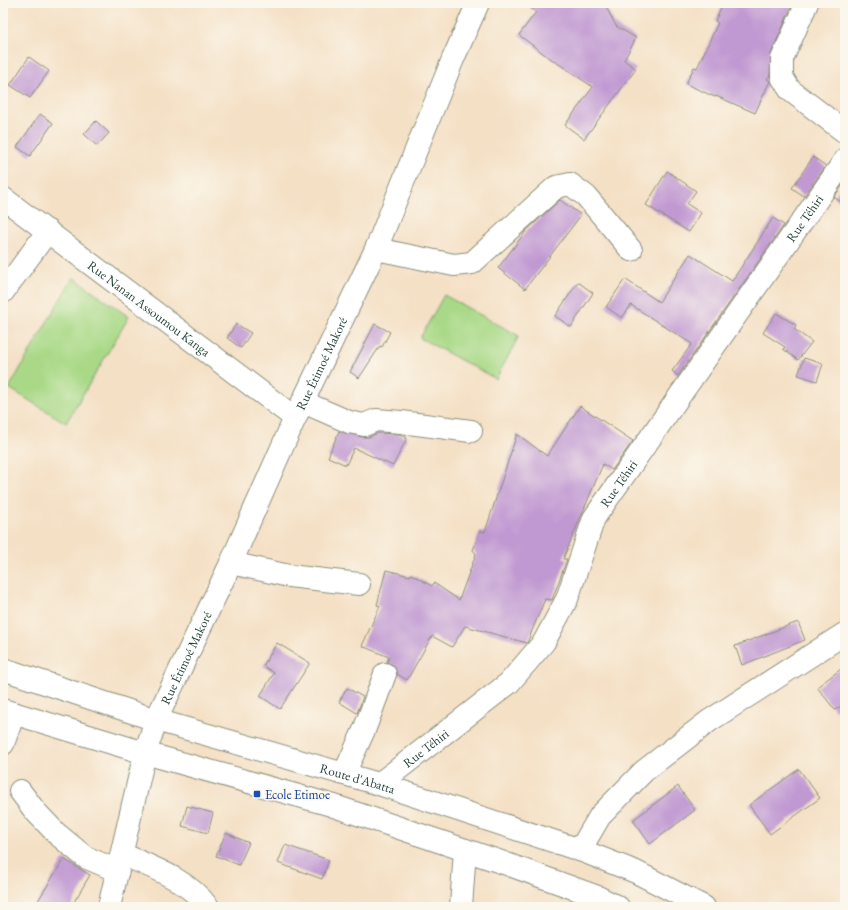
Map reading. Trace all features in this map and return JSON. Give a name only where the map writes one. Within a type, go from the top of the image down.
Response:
[{"type":"street","name":"Rue Étimoé Makoré","points":[[109,907],[145,753],[156,720],[231,563],[299,410],[376,249],[453,59],[478,3]]},
{"type":"street","points":[[807,3],[782,59],[782,76],[790,90],[845,132]]},
{"type":"street","name":"Rue Téhiri","points":[[379,784],[510,683],[544,642],[567,599],[594,518],[845,160]]},
{"type":"street","points":[[376,249],[454,265],[472,263],[556,187],[570,184],[586,196],[631,250]]},
{"type":"street","name":"Rue Nanan Assoumou Kanga","points":[[3,198],[299,410],[364,425],[376,420],[395,421],[471,431]]},
{"type":"street","points":[[3,292],[48,231]]},
{"type":"street","points":[[231,563],[289,576],[359,584]]},
{"type":"street","points":[[580,850],[600,816],[644,771],[709,721],[844,634]]},
{"type":"street","name":"Route d'Abatta","points":[[3,669],[156,720],[379,784],[580,850],[636,872],[704,907]]},
{"type":"street","points":[[344,774],[365,728],[386,674]]},
{"type":"street","points":[[3,744],[9,712],[145,753],[331,806],[465,850],[598,897],[618,907]]},
{"type":"street","points":[[20,791],[35,811],[85,857],[120,863],[171,876],[201,897],[208,907]]},
{"type":"street","points":[[461,907],[465,850]]},
{"type":"green space","points":[[73,277],[129,317],[66,423],[9,388]]},
{"type":"green space","points":[[444,295],[519,336],[496,379],[420,338]]},
{"type":"building","points":[[524,3],[604,3],[616,26],[636,38],[624,60],[636,69],[584,139],[565,125],[593,87],[519,35],[536,12]]},
{"type":"building","points":[[723,3],[793,3],[771,54],[770,75],[767,79],[770,81],[755,113],[686,84],[694,67],[697,68],[718,23],[715,21]]},
{"type":"building","points":[[29,57],[49,71],[30,98],[10,85]]},
{"type":"building","points":[[40,114],[53,123],[30,156],[17,147]]},
{"type":"building","points":[[96,121],[109,133],[97,146],[84,134]]},
{"type":"building","points":[[813,157],[826,166],[804,196],[792,188]]},
{"type":"building","points":[[667,171],[696,191],[687,204],[701,213],[689,232],[646,205]]},
{"type":"building","points":[[845,182],[845,205],[834,197]]},
{"type":"building","points":[[560,200],[581,215],[525,289],[498,268],[526,231]]},
{"type":"building","points":[[773,218],[784,225],[678,376],[672,371],[692,344],[631,305],[622,318],[606,307],[625,279],[659,302],[690,254],[732,281]]},
{"type":"building","points":[[578,282],[593,293],[571,327],[555,316]]},
{"type":"building","points":[[776,313],[796,325],[794,329],[812,342],[798,360],[783,349],[785,347],[763,333]]},
{"type":"building","points":[[236,324],[251,333],[241,348],[227,338]]},
{"type":"building","points":[[375,324],[390,332],[382,347],[380,346],[359,378],[350,372]]},
{"type":"building","points":[[804,358],[823,364],[817,381],[798,375]]},
{"type":"building","points":[[580,406],[633,441],[612,470],[603,464],[563,559],[567,559],[552,600],[545,599],[527,643],[465,626],[452,647],[432,636],[407,680],[397,674],[394,666],[387,662],[389,657],[362,646],[380,606],[377,605],[386,570],[410,576],[411,574],[432,586],[434,583],[459,600],[476,554],[473,550],[480,531],[485,532],[517,434],[547,456]]},
{"type":"building","points":[[339,431],[362,437],[369,437],[378,433],[399,434],[407,438],[393,466],[354,448],[346,465],[328,457]]},
{"type":"building","points":[[798,622],[805,640],[742,665],[735,646]]},
{"type":"building","points":[[277,643],[310,663],[280,709],[260,696],[274,673],[263,666]]},
{"type":"building","points":[[845,666],[845,703],[835,710],[817,687]]},
{"type":"building","points":[[347,688],[363,697],[357,713],[339,702]]},
{"type":"building","points":[[799,769],[820,798],[770,834],[749,805]]},
{"type":"building","points":[[678,786],[695,810],[650,844],[633,820]]},
{"type":"building","points":[[187,806],[213,813],[208,833],[182,826]]},
{"type":"building","points":[[226,833],[249,843],[239,865],[216,856]]},
{"type":"building","points":[[285,845],[329,860],[322,879],[278,863]]},
{"type":"building","points":[[64,859],[90,875],[71,907],[34,907]]},
{"type":"place","name":"Ecole Etimoe","points":[[257,794]]}]
